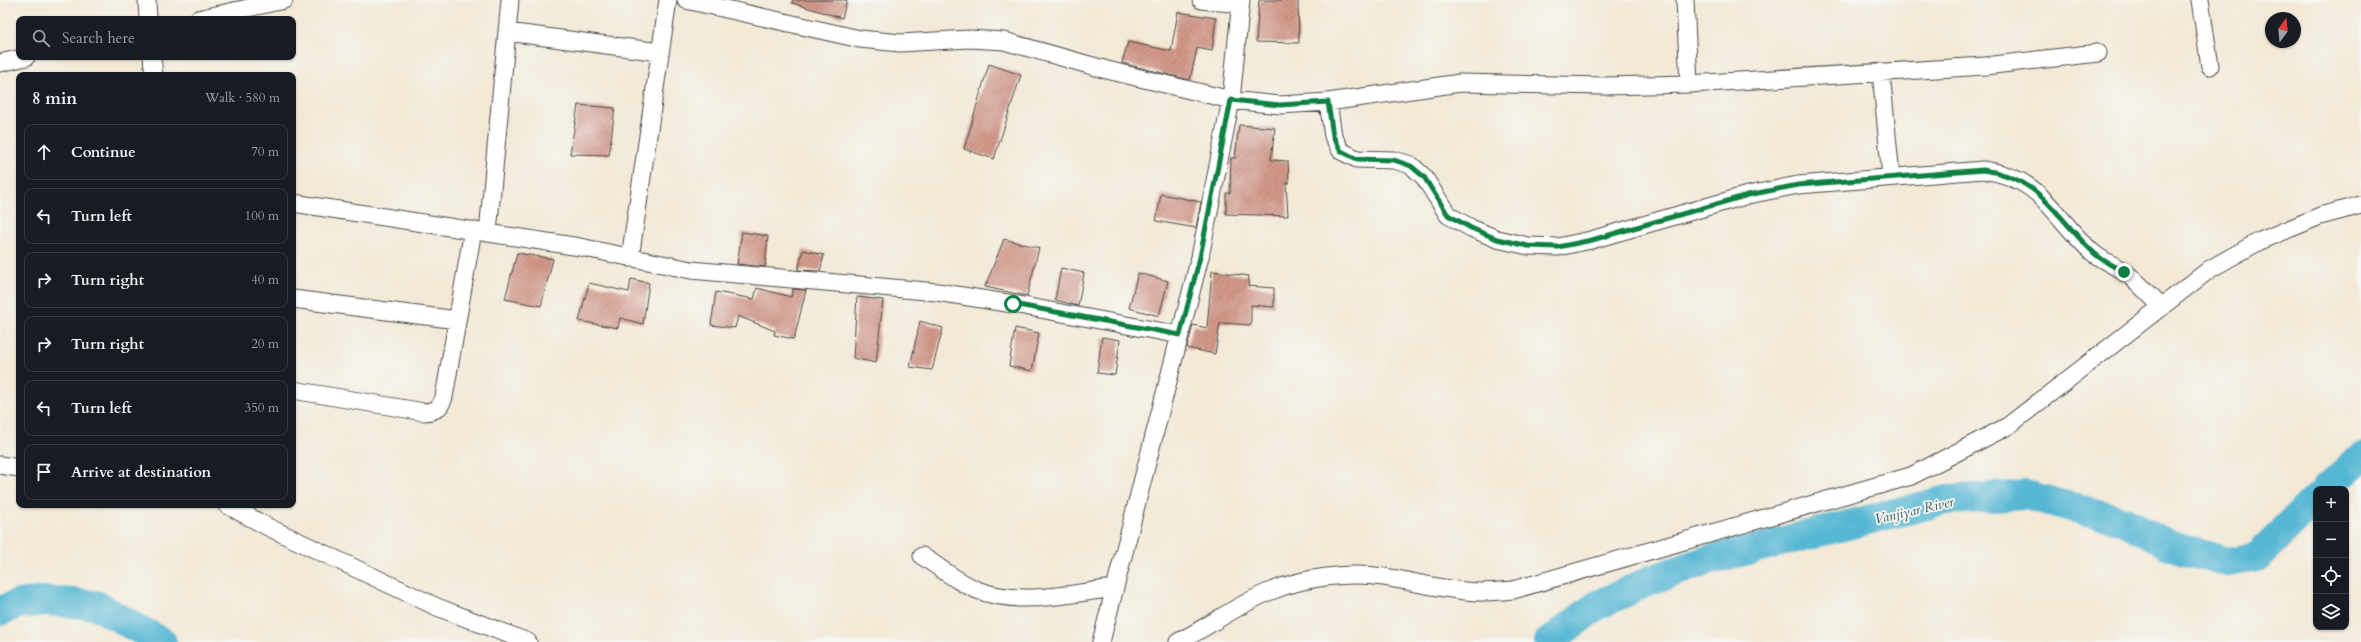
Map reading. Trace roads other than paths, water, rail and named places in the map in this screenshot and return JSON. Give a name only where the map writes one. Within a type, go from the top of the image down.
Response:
[{"type":"street","points":[[147,0],[148,16]]},
{"type":"street","points":[[212,16],[284,0]]},
{"type":"street","points":[[296,391],[424,412],[435,411],[440,407],[444,397],[458,320],[481,231],[510,0]]},
{"type":"street","points":[[630,258],[668,0]]},
{"type":"street","points":[[686,0],[860,39],[900,43],[969,39],[1004,42],[1107,70],[1231,100],[1280,105],[1328,102],[1460,83],[1604,86],[1689,84],[1985,66],[2098,53]]},
{"type":"street","points":[[1102,642],[1114,588],[1200,257],[1231,100],[1240,2],[1201,0]]},
{"type":"street","points":[[1686,0],[1689,84]]},
{"type":"street","points":[[2200,0],[2210,66]]},
{"type":"street","points":[[507,32],[660,52]]},
{"type":"street","points":[[0,63],[16,59]]},
{"type":"street","points":[[152,60],[154,72]]},
{"type":"street","points":[[1881,72],[1891,177]]},
{"type":"street","points":[[1328,102],[1333,136],[1341,151],[1357,159],[1394,160],[1411,166],[1424,177],[1448,215],[1471,228],[1497,239],[1528,246],[1558,247],[1592,240],[1748,195],[1798,185],[1983,170],[2002,173],[2020,180],[2038,193],[2092,252],[2124,272],[2162,307]]},
{"type":"street","points":[[296,204],[481,231],[691,270],[937,292],[1013,304],[1180,335]]},
{"type":"street","points":[[1178,642],[1245,602],[1272,590],[1313,579],[1352,576],[1382,577],[1444,589],[1480,592],[1513,590],[1912,476],[2008,426],[2210,269],[2258,242],[2320,216],[2361,205]]},
{"type":"street","points":[[296,299],[458,320]]},
{"type":"street","points":[[0,465],[16,468]]},
{"type":"street","points":[[233,508],[268,527],[437,607],[528,642]]},
{"type":"street","points":[[922,556],[979,591],[1000,596],[1023,598],[1114,588]]},
{"type":"waterway","name":"Vanjiyar River","points":[[2329,486],[2361,457]]},
{"type":"waterway","name":"Vanjiyar River","points":[[1549,642],[1596,606],[1651,580],[1708,560],[1947,500],[2026,495],[2125,521],[2169,545],[2228,562],[2258,557],[2313,501]]},
{"type":"waterway","name":"Vanjiyar River","points":[[0,611],[18,604],[46,601],[96,605],[162,642]]}]
